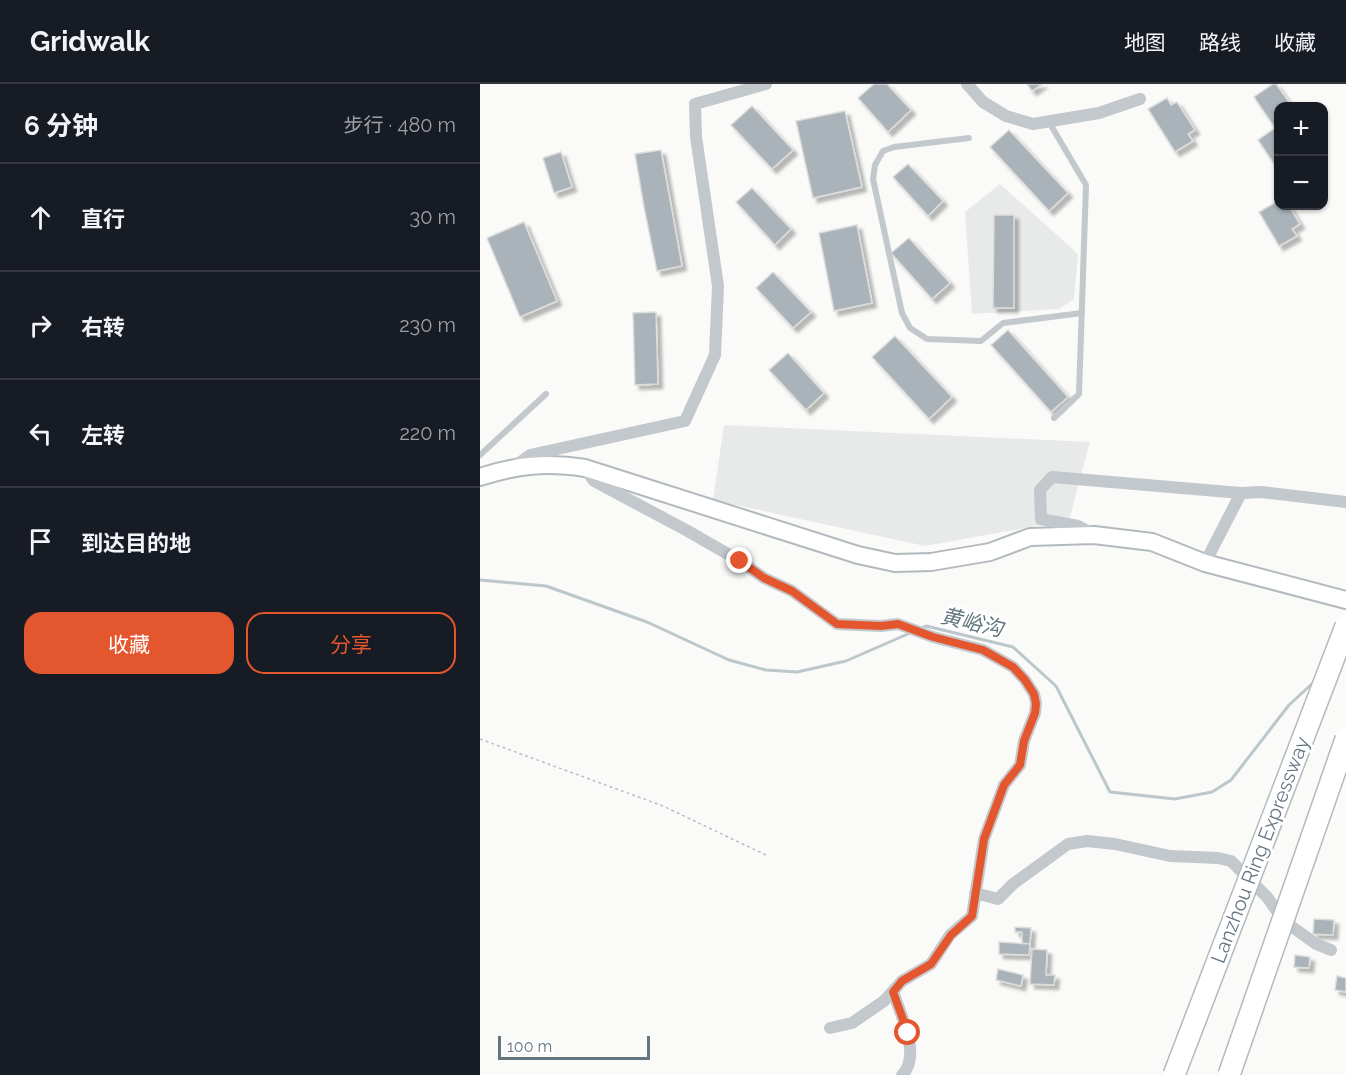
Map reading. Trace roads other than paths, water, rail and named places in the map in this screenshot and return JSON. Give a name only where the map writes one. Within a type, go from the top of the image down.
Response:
[{"type":"highway","name":"Lanzhou Ring Expressway","points":[[1174,1075],[1346,626]]},
{"type":"highway","name":"Lanzhou Ring Expressway","points":[[1229,1075],[1346,739]]},
{"type":"main road","points":[[480,477],[513,468],[548,464],[585,468],[858,555],[895,563],[931,562],[990,552],[1030,537],[1094,535],[1152,542],[1205,563],[1346,600]]},
{"type":"street","points":[[513,468],[530,455],[685,420],[715,355],[718,286],[696,136],[695,104],[766,84]]},
{"type":"street","points":[[967,84],[983,102],[1006,117],[1033,124],[1099,113],[1140,99]]},
{"type":"street","points":[[585,468],[594,481],[686,530],[740,561],[764,578],[792,591],[837,624],[881,626],[898,624],[983,650],[1013,667],[1025,680],[1036,704],[1035,713],[1024,741],[1020,765],[1004,785],[984,839],[972,916],[951,935],[931,964],[902,981],[884,1000],[852,1023],[830,1028]]},
{"type":"street","points":[[1094,535],[1078,526],[1041,519],[1040,490],[1052,477],[1241,493],[1261,492],[1346,502]]},
{"type":"street","points":[[1205,563],[1241,493]]},
{"type":"street","points":[[975,893],[998,899],[1013,884],[1068,844],[1087,841],[1115,844],[1170,856],[1218,858],[1231,861],[1267,897],[1284,921],[1316,944],[1331,950]]},
{"type":"street","points":[[893,992],[908,1033],[910,1056],[906,1071],[902,1075]]},
{"type":"lane","points":[[1048,121],[1086,185],[1079,394],[1054,418]]},
{"type":"lane","points":[[969,138],[894,147],[883,151],[875,165],[873,179],[902,313],[910,328],[927,339],[981,341],[1003,323],[1082,313]]},
{"type":"lane","points":[[480,455],[546,394]]},
{"type":"waterway","name":"黄峪沟","points":[[480,580],[546,586],[647,622],[729,660],[766,670],[797,672],[846,661],[910,633]]},
{"type":"waterway","name":"黄峪沟","points":[[922,628],[926,626],[1013,647],[1056,686],[1110,792],[1175,799],[1212,792],[1231,780],[1289,705],[1315,681]]}]
